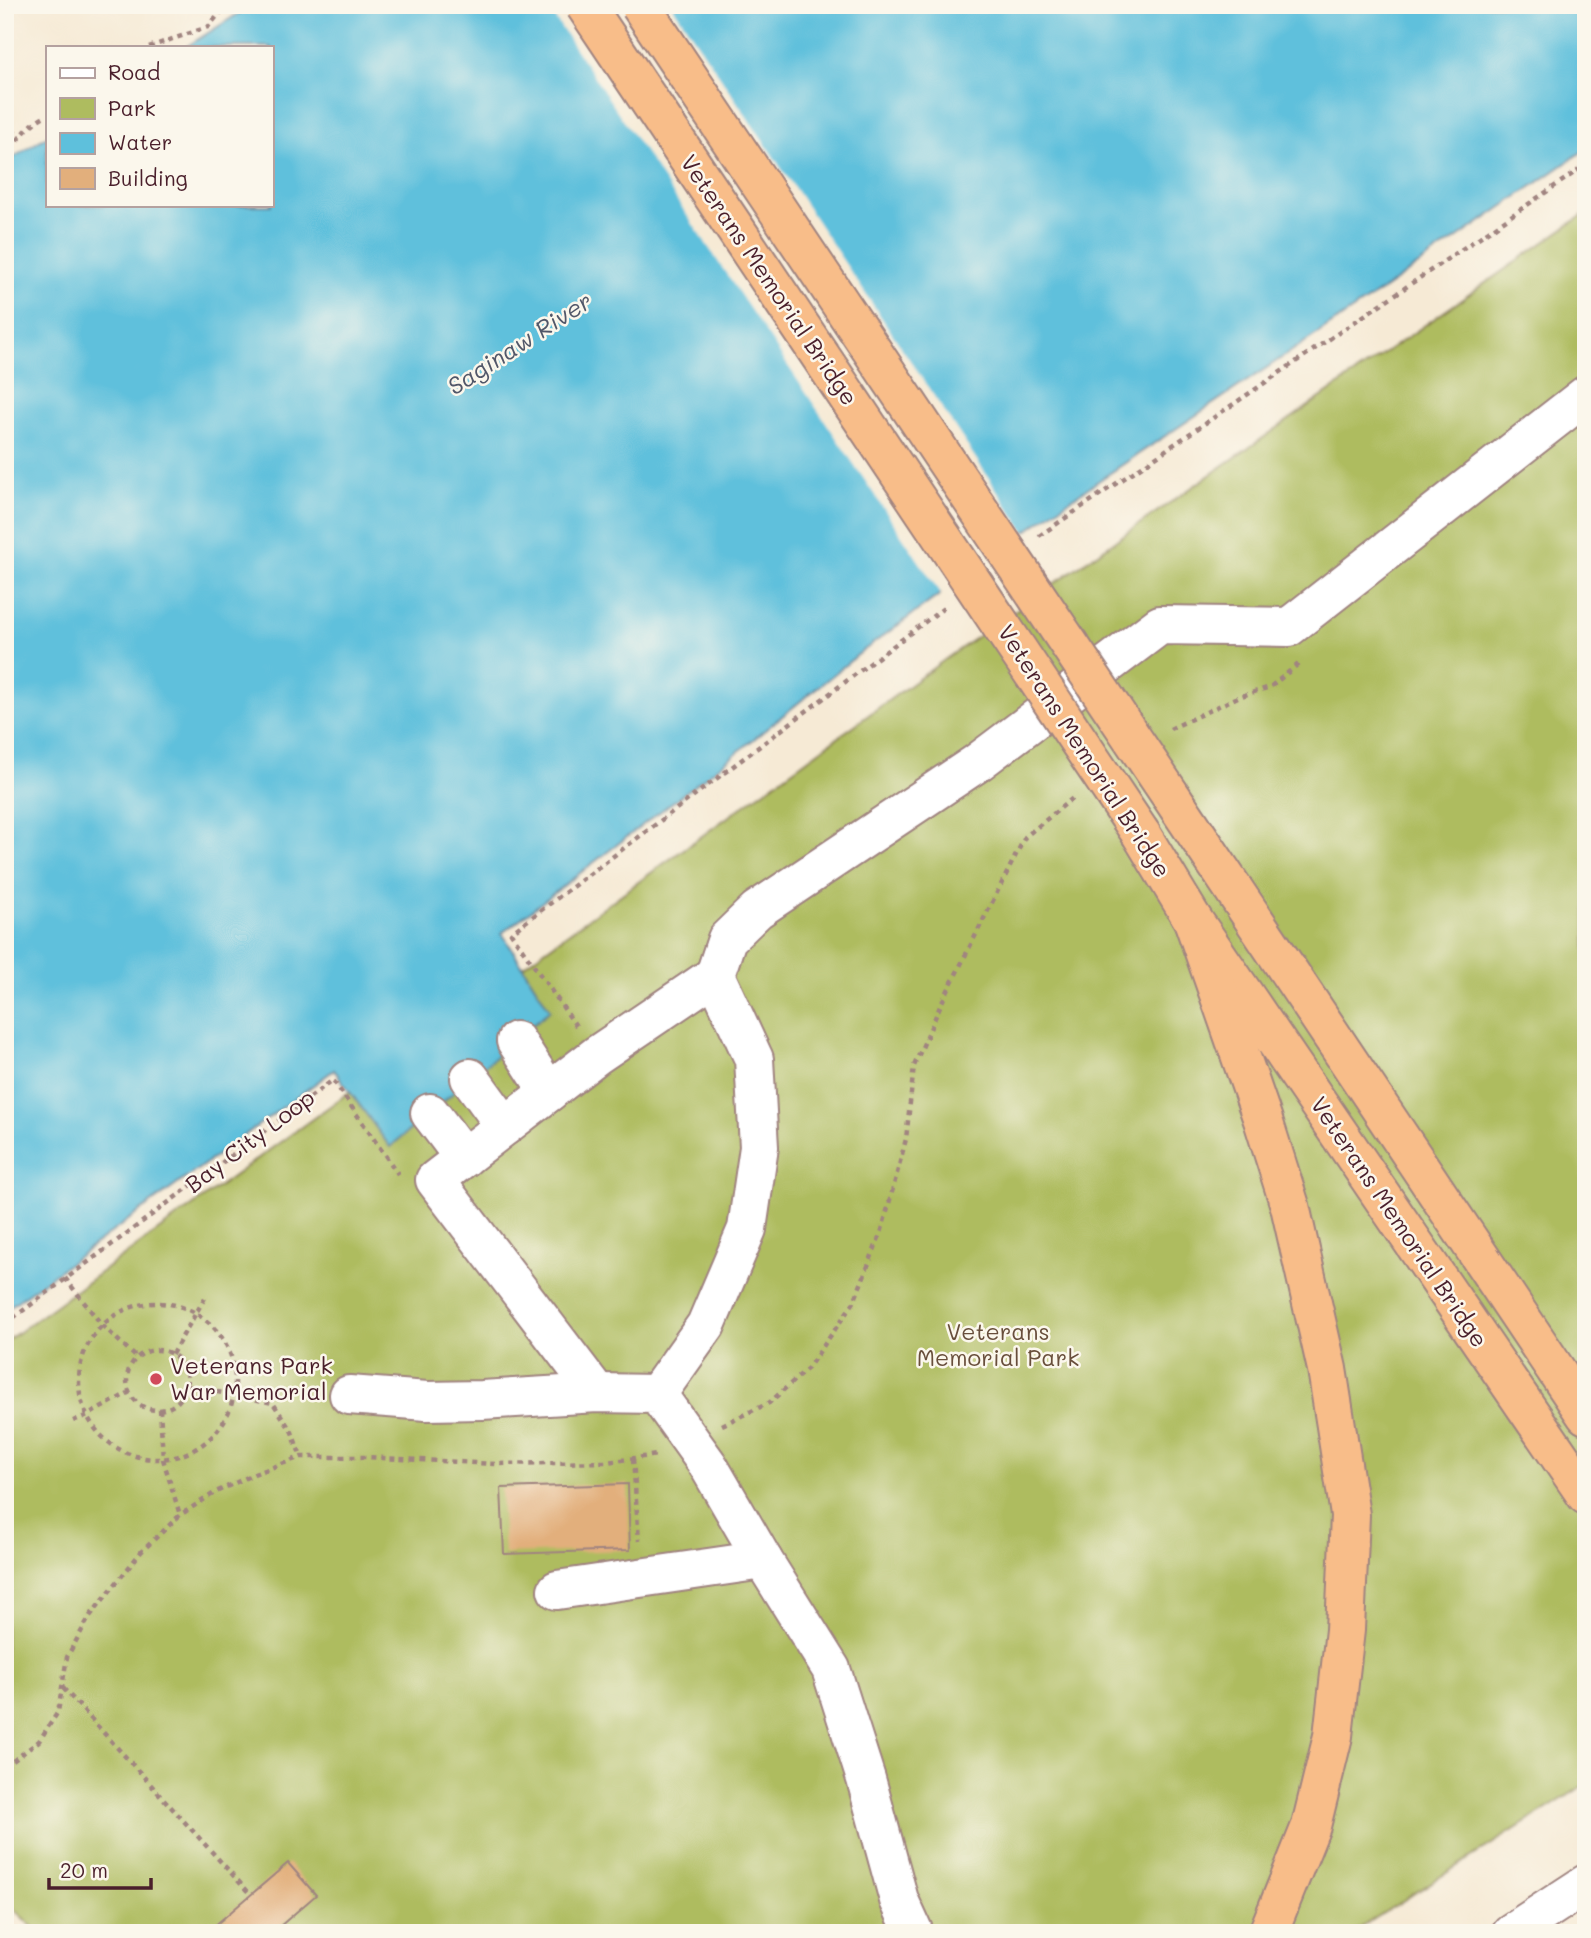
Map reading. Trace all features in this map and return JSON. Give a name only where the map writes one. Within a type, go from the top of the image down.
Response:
[{"type":"highway","name":"Veterans Memorial Bridge","points":[[585,5],[1141,834],[1193,920],[1586,1495]]},
{"type":"highway","name":"Veterans Memorial Bridge","points":[[639,5],[1586,1415]]},
{"type":"highway","points":[[1193,920],[1290,1206],[1327,1369],[1350,1515],[1345,1630],[1333,1736],[1311,1826],[1268,1933]]},
{"type":"street","points":[[450,1168],[597,1055],[715,975],[727,939],[757,909],[977,763],[1160,625],[1289,627],[1586,395]]},
{"type":"street","points":[[657,1394],[706,1325],[747,1229],[759,1147],[754,1059],[715,975]]},
{"type":"street","points":[[516,1041],[550,1092]]},
{"type":"street","points":[[471,1078],[505,1126]]},
{"type":"street","points":[[430,1113],[450,1168],[597,1393]]},
{"type":"street","points":[[349,1395],[427,1401],[597,1393],[657,1394]]},
{"type":"street","points":[[657,1394],[708,1465],[831,1669],[866,1779],[899,1900],[914,1933]]},
{"type":"street","points":[[557,1590],[763,1560]]},
{"type":"street","points":[[1511,1933],[1586,1884]]},
{"type":"path","points":[[152,46],[208,27],[227,5]]},
{"type":"path","points":[[5,156],[19,137],[46,115]]},
{"type":"path","points":[[5,122],[19,137]]},
{"type":"path","name":"Bay City Loop","points":[[5,1324],[334,1080],[412,1194],[450,1168]]},
{"type":"path","points":[[65,1278],[102,1325],[137,1357]]},
{"type":"path","points":[[172,1354],[206,1296]]},
{"type":"path","points":[[146,1303],[170,1303],[196,1312],[214,1326],[228,1346],[235,1369],[235,1394],[227,1419],[210,1439],[188,1453],[163,1460],[136,1457],[111,1445],[92,1425],[81,1400],[79,1373],[86,1347],[102,1325],[122,1311],[146,1303]]},
{"type":"path","points":[[156,1350],[172,1354],[182,1363],[187,1386],[178,1401],[170,1407],[160,1409],[142,1406],[135,1400],[130,1392],[128,1374],[137,1357],[156,1350]]},
{"type":"path","points":[[187,1386],[273,1403],[292,1432],[301,1457]]},
{"type":"path","points":[[73,1420],[88,1415],[130,1392]]},
{"type":"path","points":[[160,1409],[163,1460],[180,1515]]},
{"type":"path","points":[[633,1459],[641,1578]]},
{"type":"path","points":[[62,1688],[251,1895]]},
{"type":"green space","name":"Veterans Memorial Park","points":[[1586,213],[1586,1784],[1352,1933],[39,1933],[5,1901],[5,1342],[947,658]]},
{"type":"water","name":"Saginaw River","points":[[252,5],[1586,5],[1586,149],[1378,293],[1061,506],[860,653],[739,751],[502,933],[550,1010],[390,1147],[334,1070],[5,1310],[5,163],[46,137],[46,206],[273,206],[273,46],[188,46]]},
{"type":"pier","points":[[546,5],[672,5],[1027,535],[943,597]]},
{"type":"building","points":[[628,1484],[630,1550],[504,1554],[501,1488]]},
{"type":"building","points":[[288,1863],[316,1895],[272,1933],[216,1933],[212,1928]]},
{"type":"place","name":"Veterans Park War Memorial","points":[[156,1379]]}]
